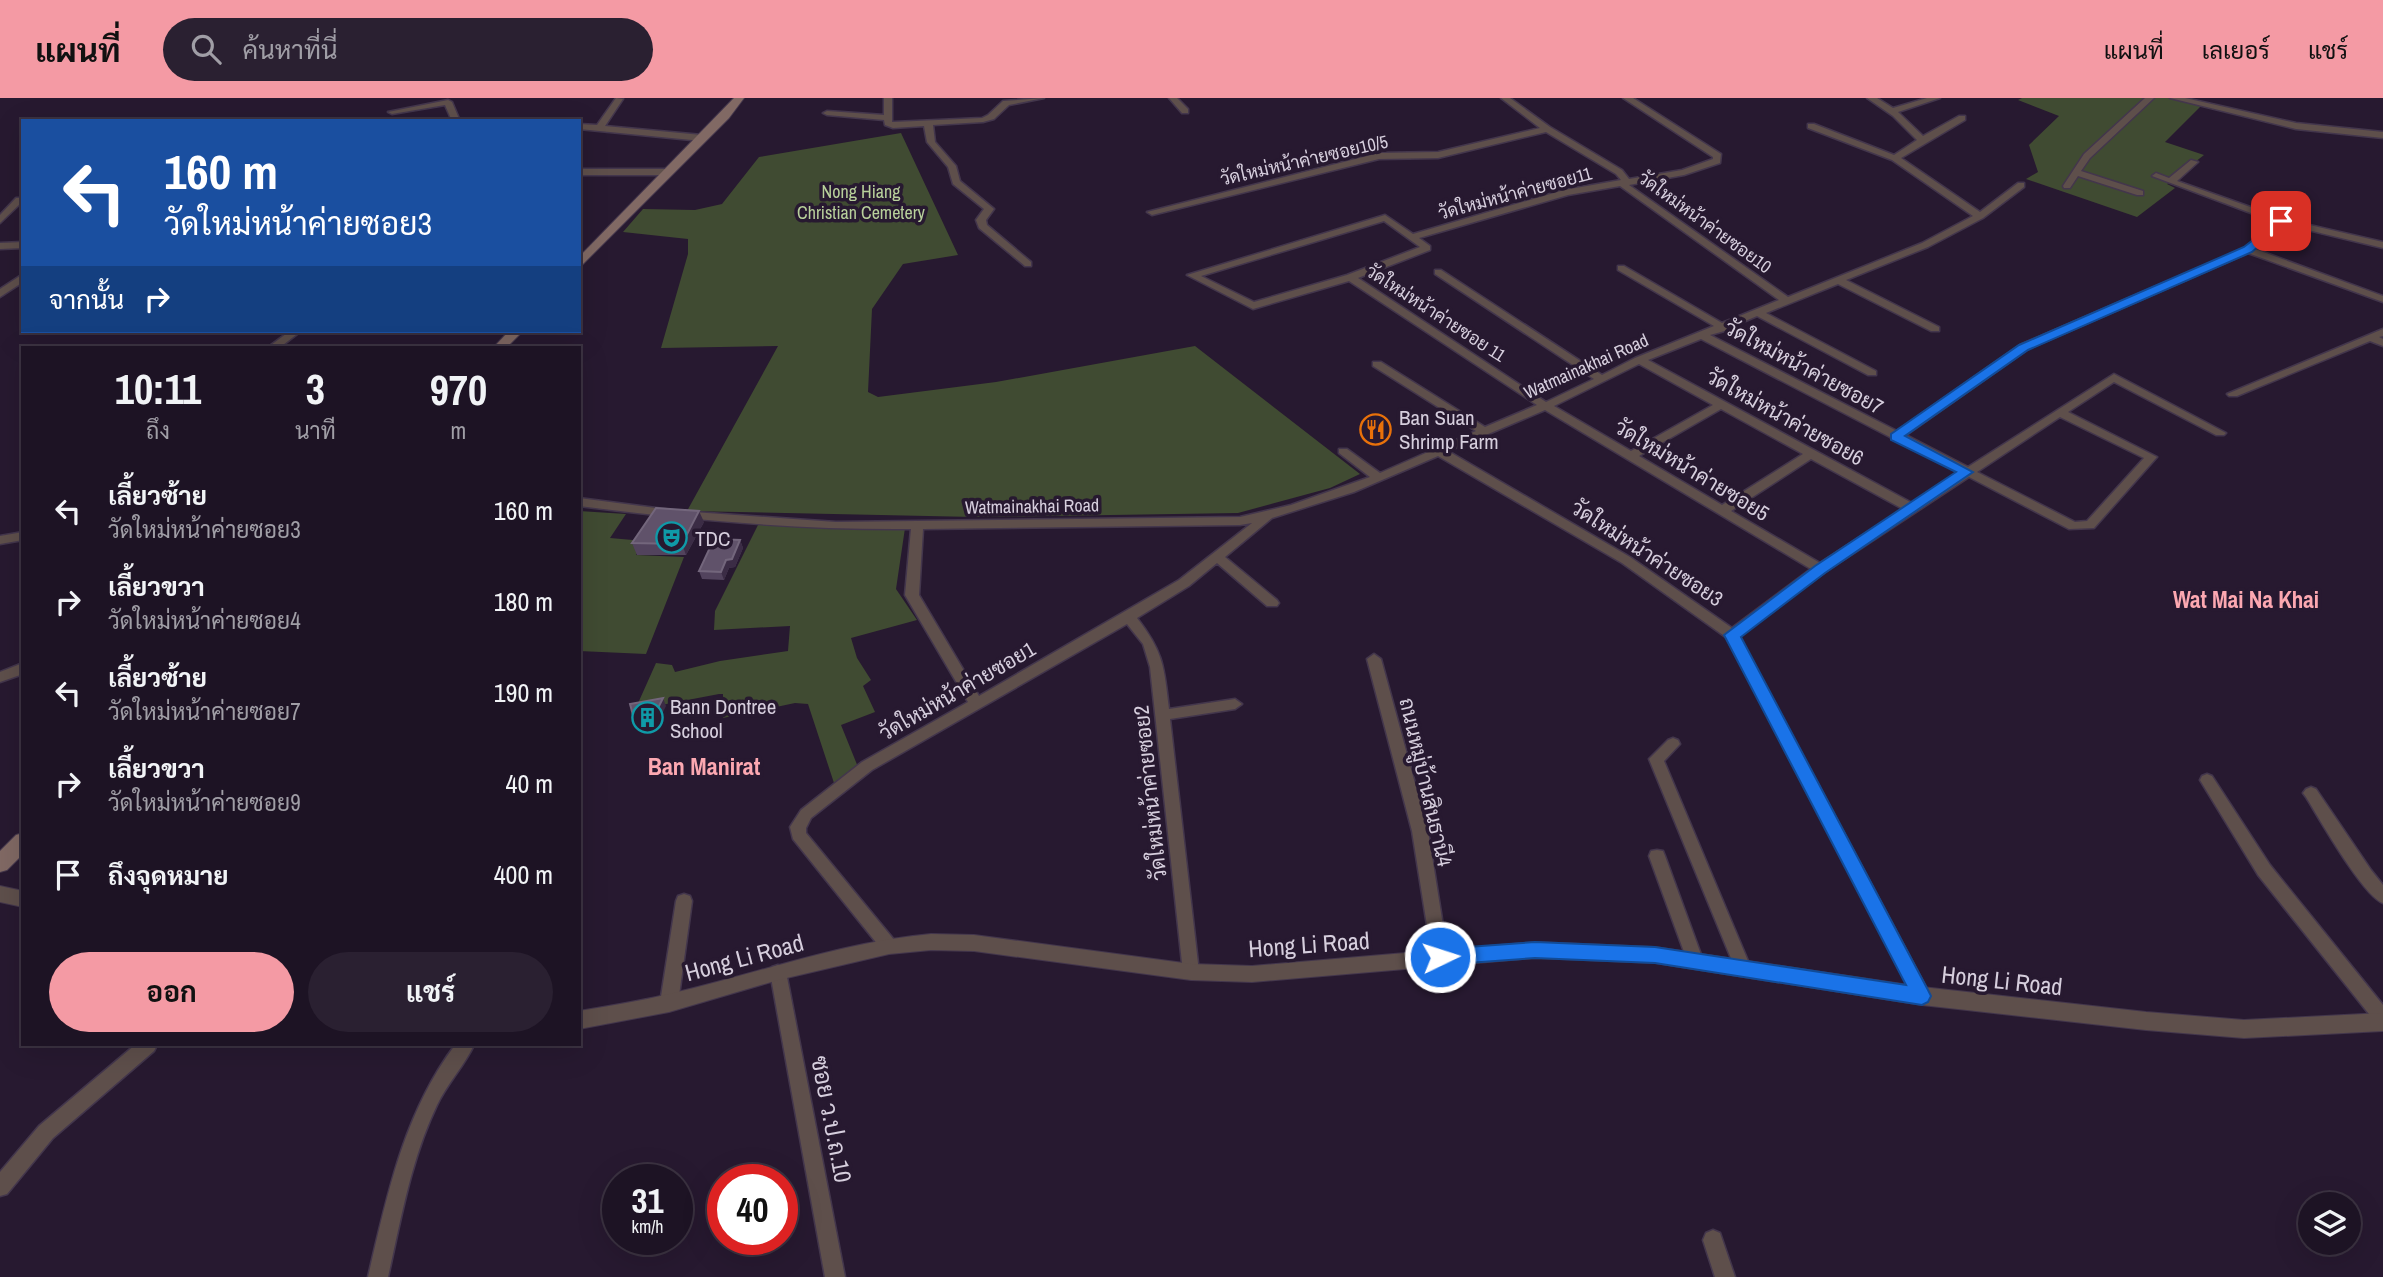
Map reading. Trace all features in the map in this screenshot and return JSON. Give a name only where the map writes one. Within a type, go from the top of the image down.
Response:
[{"type":"main road","points":[[581,262],[738,98]]},
{"type":"main road","points":[[501,346],[514,333]]},
{"type":"main road","points":[[0,864],[21,843]]},
{"type":"street","points":[[888,98],[888,123],[893,125],[983,120],[991,117],[1006,103],[1040,98]]},
{"type":"street","points":[[1173,98],[1185,111]]},
{"type":"street","name":"วัดใหม่หน้าค่ายซอย10","points":[[1504,98],[1547,130],[1619,172],[1625,180],[1624,186],[1786,300]]},
{"type":"street","name":"วัดใหม่หน้าค่ายซอย11","points":[[1413,237],[1567,192],[1684,172],[1717,161],[1718,156],[1628,98]]},
{"type":"street","points":[[1871,98],[1892,111],[1922,140]]},
{"type":"street","points":[[1892,111],[1933,98]]},
{"type":"street","points":[[2067,186],[2087,156],[2150,98]]},
{"type":"street","points":[[2174,98],[2296,125],[2383,135]]},
{"type":"street","points":[[600,127],[619,99]]},
{"type":"street","points":[[392,111],[449,102],[455,119]]},
{"type":"street","points":[[827,113],[889,118]]},
{"type":"street","points":[[1895,158],[1962,118]]},
{"type":"street","points":[[928,123],[931,142],[936,151],[952,166],[956,182],[989,209],[981,220],[982,226],[1028,264]]},
{"type":"street","points":[[581,126],[702,138]]},
{"type":"street","points":[[1811,126],[1895,158],[1980,216]]},
{"type":"street","points":[[2372,134],[2383,126]]},
{"type":"street","name":"วัดใหม่หน้าค่ายซอย10/5","points":[[1152,212],[1379,156],[1438,155],[1547,130]]},
{"type":"street","points":[[2171,181],[2194,162]]},
{"type":"street","points":[[581,172],[668,172]]},
{"type":"street","points":[[2076,172],[2140,193]]},
{"type":"street","points":[[2156,176],[2281,221],[2383,245]]},
{"type":"street","name":"Watmainakhai Road","points":[[581,502],[678,515],[836,526],[1240,521],[1269,516],[1378,477],[1602,380],[1639,360],[1925,245],[1980,216],[2021,185]]},
{"type":"street","points":[[0,220],[19,200]]},
{"type":"street","points":[[1350,277],[1253,306],[1192,275],[1385,218],[1413,237]]},
{"type":"street","points":[[1896,437],[2024,347],[2248,250],[2281,221]]},
{"type":"street","name":"วัดใหม่หน้าค่ายซอย 11","points":[[1350,277],[1427,248],[1413,237]]},
{"type":"street","points":[[0,246],[21,245]]},
{"type":"street","points":[[2248,250],[2383,299]]},
{"type":"street","points":[[1621,268],[1724,328]]},
{"type":"street","points":[[1438,272],[1602,380]]},
{"type":"street","name":"วัดใหม่หน้าค่ายซอย 11","points":[[1350,277],[1544,405]]},
{"type":"street","points":[[0,294],[21,278]]},
{"type":"street","points":[[1838,280],[1935,329]]},
{"type":"street","points":[[1759,313],[1872,373]]},
{"type":"street","points":[[2233,394],[2383,332]]},
{"type":"street","points":[[275,346],[293,333]]},
{"type":"street","name":"วัดใหม่หน้าค่ายซอย7","points":[[1704,336],[2073,526],[2090,525],[2151,457],[2059,412]]},
{"type":"street","points":[[2370,337],[2383,343]]},
{"type":"street","name":"วัดใหม่หน้าค่ายซอย6","points":[[1639,360],[1911,508]]},
{"type":"street","points":[[1377,365],[1485,432]]},
{"type":"street","points":[[1732,635],[1820,569],[2115,377],[2220,433]]},
{"type":"street","points":[[1631,456],[1723,404]]},
{"type":"street","name":"วัดใหม่หน้าค่ายซอย5","points":[[1544,405],[1820,569]]},
{"type":"street","points":[[1343,451],[1378,477]]},
{"type":"street","name":"วัดใหม่หน้าค่ายซอย3","points":[[1439,451],[1626,560],[1732,635],[1922,996]]},
{"type":"street","points":[[1722,511],[1812,453]]},
{"type":"street","name":"วัดใหม่หน้าค่ายซอย1","points":[[889,946],[798,835],[798,827],[806,814],[867,766],[1129,617],[1218,558],[1269,516]]},
{"type":"street","points":[[917,525],[912,595],[977,705]]},
{"type":"street","points":[[0,540],[21,536]]},
{"type":"street","points":[[1218,558],[1272,603]]},
{"type":"street","name":"วัดใหม่หน้าค่ายซอย2","points":[[1129,617],[1149,643],[1157,667],[1191,972]]},
{"type":"street","name":"ถนนหมู่บ้านสินธานี4","points":[[1374,659],[1420,831],[1440,957]]},
{"type":"street","points":[[0,677],[21,669]]},
{"type":"street","points":[[1163,715],[1235,704]]},
{"type":"street","points":[[1673,744],[1656,759],[1743,968]]},
{"type":"street","points":[[2207,780],[2264,870],[2383,1020]]},
{"type":"street","points":[[2311,793],[2365,875],[2383,896]]},
{"type":"street","points":[[1657,856],[1695,960]]},
{"type":"street","points":[[0,894],[21,899]]},
{"type":"street","points":[[669,1003],[684,901]]},
{"type":"street","name":"Hong Li Road","points":[[581,1020],[669,1003],[778,972],[889,946],[974,943],[1191,972],[1287,973],[1535,950],[1655,955],[1922,996],[2244,1029],[2383,1020]]},
{"type":"street","name":"ซอย ว.ป.ถ.10","points":[[778,972],[835,1277]]},
{"type":"street","points":[[0,1187],[46,1132],[147,1046]]},
{"type":"street","points":[[378,1277],[407,1150],[449,1064],[464,1046]]},
{"type":"street","points":[[1713,1240],[1725,1277]]},
{"type":"green space","points":[[2174,98],[2202,105],[2165,142],[2204,155],[2167,184],[2175,188],[2137,217],[2026,179],[2038,172],[2029,145],[2059,116],[2018,100]]},
{"type":"green space","name":"Nong Hiang Christian Cemetery","points":[[901,133],[958,255],[903,264],[872,309],[868,392],[878,397],[996,382],[1195,346],[1360,474],[1330,488],[1238,513],[975,517],[687,511],[778,346],[661,348],[688,254],[688,239],[623,232],[643,209],[695,210],[722,204],[759,157]]},
{"type":"green space","points":[[581,511],[626,514],[610,538],[644,541],[636,555],[684,557],[646,654],[581,651]]},
{"type":"green space","points":[[759,523],[905,528],[896,589],[917,620],[851,638],[857,658],[871,680],[863,686],[875,712],[841,725],[858,767],[834,783],[808,704],[795,703],[723,718],[723,694],[719,694],[635,710],[656,663],[672,665],[675,672],[720,661],[788,651],[790,626],[714,630],[715,611]]},
{"type":"building","points":[[656,508],[699,511],[682,544],[632,543]]},
{"type":"building","points":[[714,539],[740,540],[732,559],[726,560],[721,572],[699,571]]},
{"type":"building","points":[[663,698],[654,716],[634,719],[630,704]]},
{"type":"place","name":"Ban Suan Shrimp Farm","points":[[1376,429]]},
{"type":"place","name":"TDC","points":[[672,538]]},
{"type":"place","name":"Bann Dontree School","points":[[647,718]]},
{"type":"district","name":"Wat Mai Na Khai","points":[[2246,599]]},
{"type":"district","name":"Ban Manirat","points":[[704,766]]},
{"type":"route","points":[[1440,957],[1535,950],[1655,955],[1922,996],[1732,635],[1820,569],[1966,472],[1896,437],[2024,347],[2248,250],[2281,221]]}]
